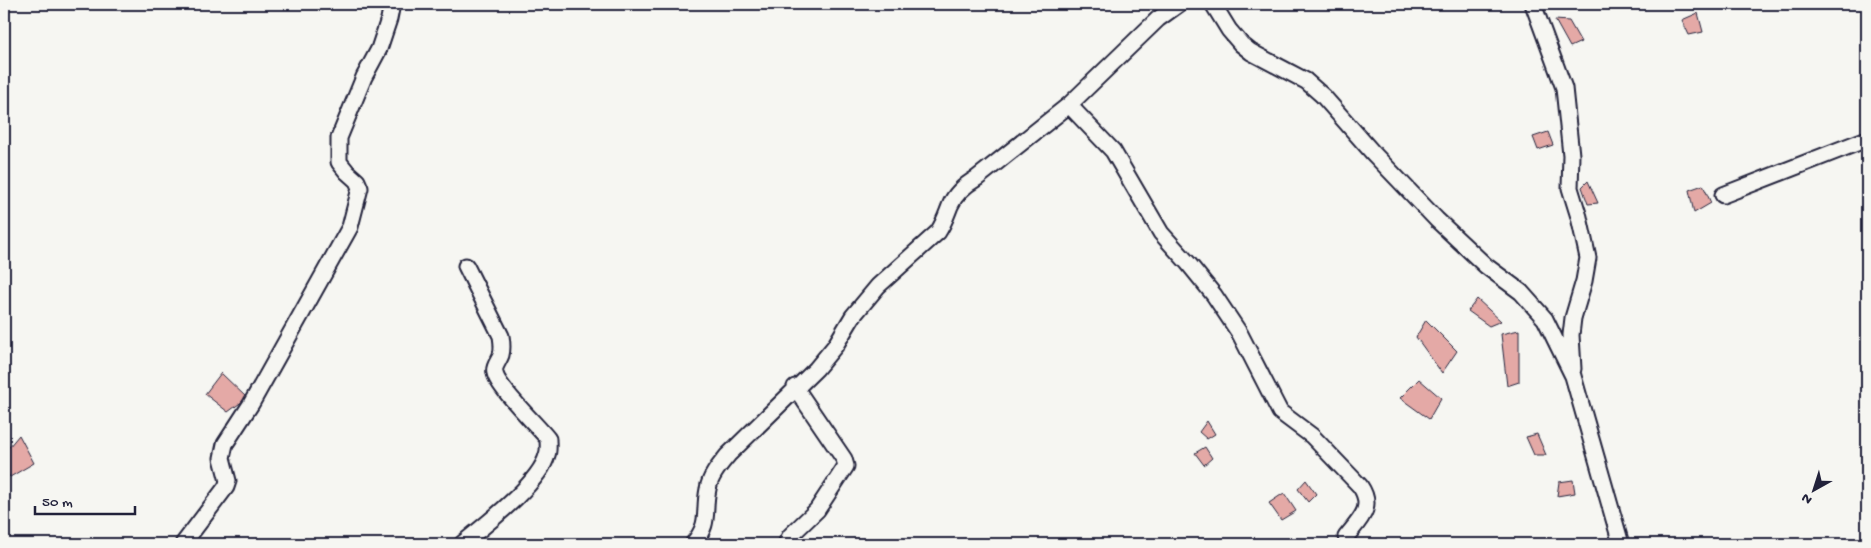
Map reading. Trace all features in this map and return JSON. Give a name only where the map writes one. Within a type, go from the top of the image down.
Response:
[{"type":"street","points":[[183,544],[226,487],[228,481],[222,458],[225,444],[251,404],[350,226],[360,188],[357,181],[339,162],[339,138],[364,77],[379,49],[392,4]]},
{"type":"street","points":[[693,544],[702,533],[707,516],[708,488],[715,471],[728,455],[816,369],[853,316],[878,286],[938,232],[944,224],[950,205],[961,189],[1069,105],[1158,19],[1179,4]]},
{"type":"street","points":[[1213,4],[1240,44],[1266,61],[1300,77],[1317,91],[1379,160],[1437,220],[1486,266],[1521,292],[1545,319],[1573,376],[1621,544]]},
{"type":"street","points":[[1533,4],[1564,88],[1571,155],[1570,188],[1588,258],[1584,281],[1573,318],[1571,335],[1573,376]]},
{"type":"street","points":[[1069,105],[1113,151],[1161,233],[1214,295],[1240,334],[1280,412],[1312,436],[1360,486],[1365,494],[1366,509],[1346,537]]},
{"type":"street","points":[[1723,195],[1867,139]]},
{"type":"street","points":[[462,544],[504,510],[544,465],[548,453],[548,439],[495,376],[495,369],[502,345],[501,336],[466,266]]},
{"type":"street","points":[[786,544],[790,536],[817,510],[846,466],[844,459],[795,388]]},
{"type":"building","points":[[1698,13],[1703,32],[1689,35],[1682,20]]},
{"type":"building","points":[[1555,20],[1569,21],[1581,42],[1570,47]]},
{"type":"building","points":[[1548,132],[1553,145],[1538,150],[1533,137]]},
{"type":"building","points":[[1588,181],[1598,203],[1588,204],[1582,187]]},
{"type":"building","points":[[1703,185],[1711,203],[1694,213],[1689,190]]},
{"type":"building","points":[[1477,299],[1501,321],[1489,326],[1468,311]]},
{"type":"building","points":[[1426,320],[1457,351],[1442,373],[1416,337]]},
{"type":"building","points":[[1519,330],[1519,382],[1507,386],[1501,334]]},
{"type":"building","points":[[221,373],[247,398],[228,412],[205,394]]},
{"type":"building","points":[[1419,379],[1441,398],[1429,419],[1400,398]]},
{"type":"building","points":[[1207,421],[1215,434],[1207,439],[1199,432]]},
{"type":"building","points":[[1537,434],[1546,455],[1534,455],[1526,437]]},
{"type":"building","points":[[19,435],[34,463],[10,477],[4,468],[4,453]]},
{"type":"building","points":[[1205,447],[1212,458],[1204,465],[1195,453]]},
{"type":"building","points":[[1306,480],[1316,494],[1308,502],[1298,489]]},
{"type":"building","points":[[1573,480],[1575,493],[1557,496],[1559,482]]},
{"type":"building","points":[[1284,493],[1296,511],[1281,520],[1269,503]]}]
